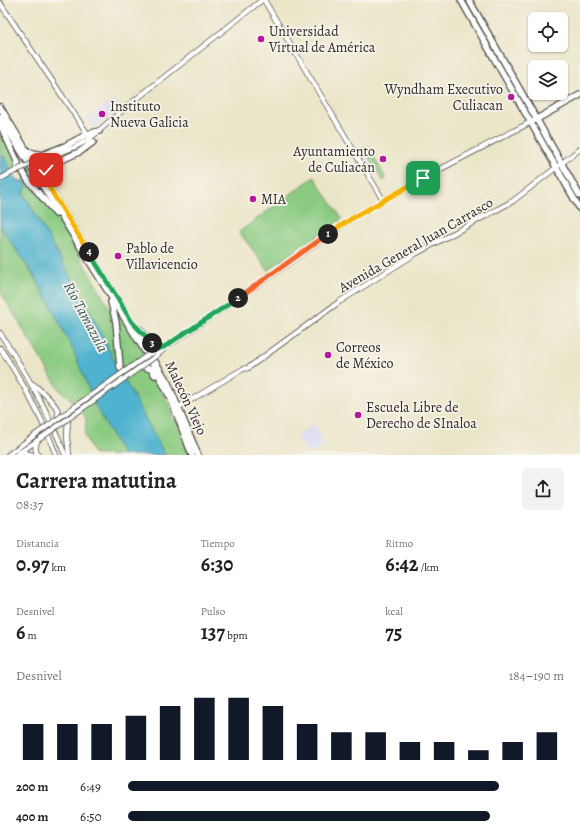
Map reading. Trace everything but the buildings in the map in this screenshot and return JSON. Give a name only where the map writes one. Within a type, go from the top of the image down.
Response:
[{"type":"main road","points":[[44,179],[48,167],[76,154],[91,138],[125,108],[263,0],[309,73],[383,200]]},
{"type":"main road","points":[[461,0],[580,209]]},
{"type":"main road","points":[[469,0],[580,196]]},
{"type":"main road","points":[[0,3],[91,138]]},
{"type":"main road","points":[[17,454],[57,420],[123,372],[153,353],[163,350],[164,347],[256,286],[351,219],[383,200],[580,95]]},
{"type":"main road","name":"Malecón Viejo","points":[[0,107],[168,383],[198,455]]},
{"type":"main road","points":[[0,117],[66,226],[153,364],[167,392],[192,455]]},
{"type":"main road","points":[[0,124],[18,163],[19,169],[66,226]]},
{"type":"main road","points":[[0,179],[19,169],[69,150],[91,138]]},
{"type":"main road","points":[[28,152],[45,154],[76,141],[91,138]]},
{"type":"main road","name":"Avenida General Juan Carrasco","points":[[179,407],[243,369],[248,368],[339,302],[415,254],[513,201],[580,148]]},
{"type":"main road","points":[[109,295],[116,322],[120,367],[123,372]]},
{"type":"main road","points":[[8,455],[68,418],[141,366],[153,353],[154,348],[152,343],[132,322]]},
{"type":"main road","points":[[0,333],[30,381],[46,412],[65,455]]},
{"type":"main road","points":[[0,348],[21,382],[44,427],[56,455]]},
{"type":"main road","points":[[141,366],[151,369],[167,392]]},
{"type":"main road","points":[[30,381],[56,407],[58,414],[57,420]]},
{"type":"main road","points":[[68,418],[67,436],[69,455]]},
{"type":"main road","points":[[37,438],[35,450],[38,455]]},
{"type":"main road","points":[[52,455],[54,448]]},
{"type":"main road","points":[[17,454],[33,455]]},
{"type":"shaded area","name":"Instituto Nueva Galicia","points":[[114,100],[120,108],[92,128],[86,119]]},
{"type":"shaded area","points":[[314,424],[324,444],[309,455],[297,436]]},
{"type":"green space","points":[[0,133],[18,164],[9,168],[6,158],[0,155]]},
{"type":"green space","points":[[368,146],[386,179],[383,181],[363,148]]},
{"type":"green space","points":[[33,176],[109,307],[117,312],[154,368],[151,373],[174,414],[171,418],[176,420],[190,455],[165,455],[115,362],[99,328],[24,194],[27,185],[24,181]]},
{"type":"green space","points":[[314,177],[342,219],[268,270],[239,232]]},
{"type":"green space","points":[[0,226],[21,256],[50,303],[75,352],[103,418],[123,455],[94,455],[85,436],[86,419],[80,407],[59,389],[0,291]]},
{"type":"water","name":"Río Tamazula","points":[[0,155],[6,158],[9,168],[17,180],[24,181],[27,185],[24,194],[99,328],[115,362],[165,455],[123,455],[96,407],[74,352],[48,300],[37,280],[0,226]]},
{"type":"place","name":"Universidad Virtual de América","points":[[261,39]]},
{"type":"place","name":"Wyndham Executivo Culiacan","points":[[511,97]]},
{"type":"place","name":"Instituto Nueva Galicia","points":[[102,114]]},
{"type":"place","name":"Ayuntamiento de Culiacán","points":[[383,159]]},
{"type":"place","name":"MIA","points":[[253,199]]},
{"type":"place","name":"Pablo de Villavicencio","points":[[118,256]]},
{"type":"place","name":"Correos de México","points":[[328,355]]},
{"type":"place","name":"Escuela Libre de Derecho de SInaloa","points":[[358,415]]},
{"type":"route","points":[[46,170],[44,179],[132,322],[152,343],[154,348],[152,351],[175,341],[351,219],[423,178]]}]
